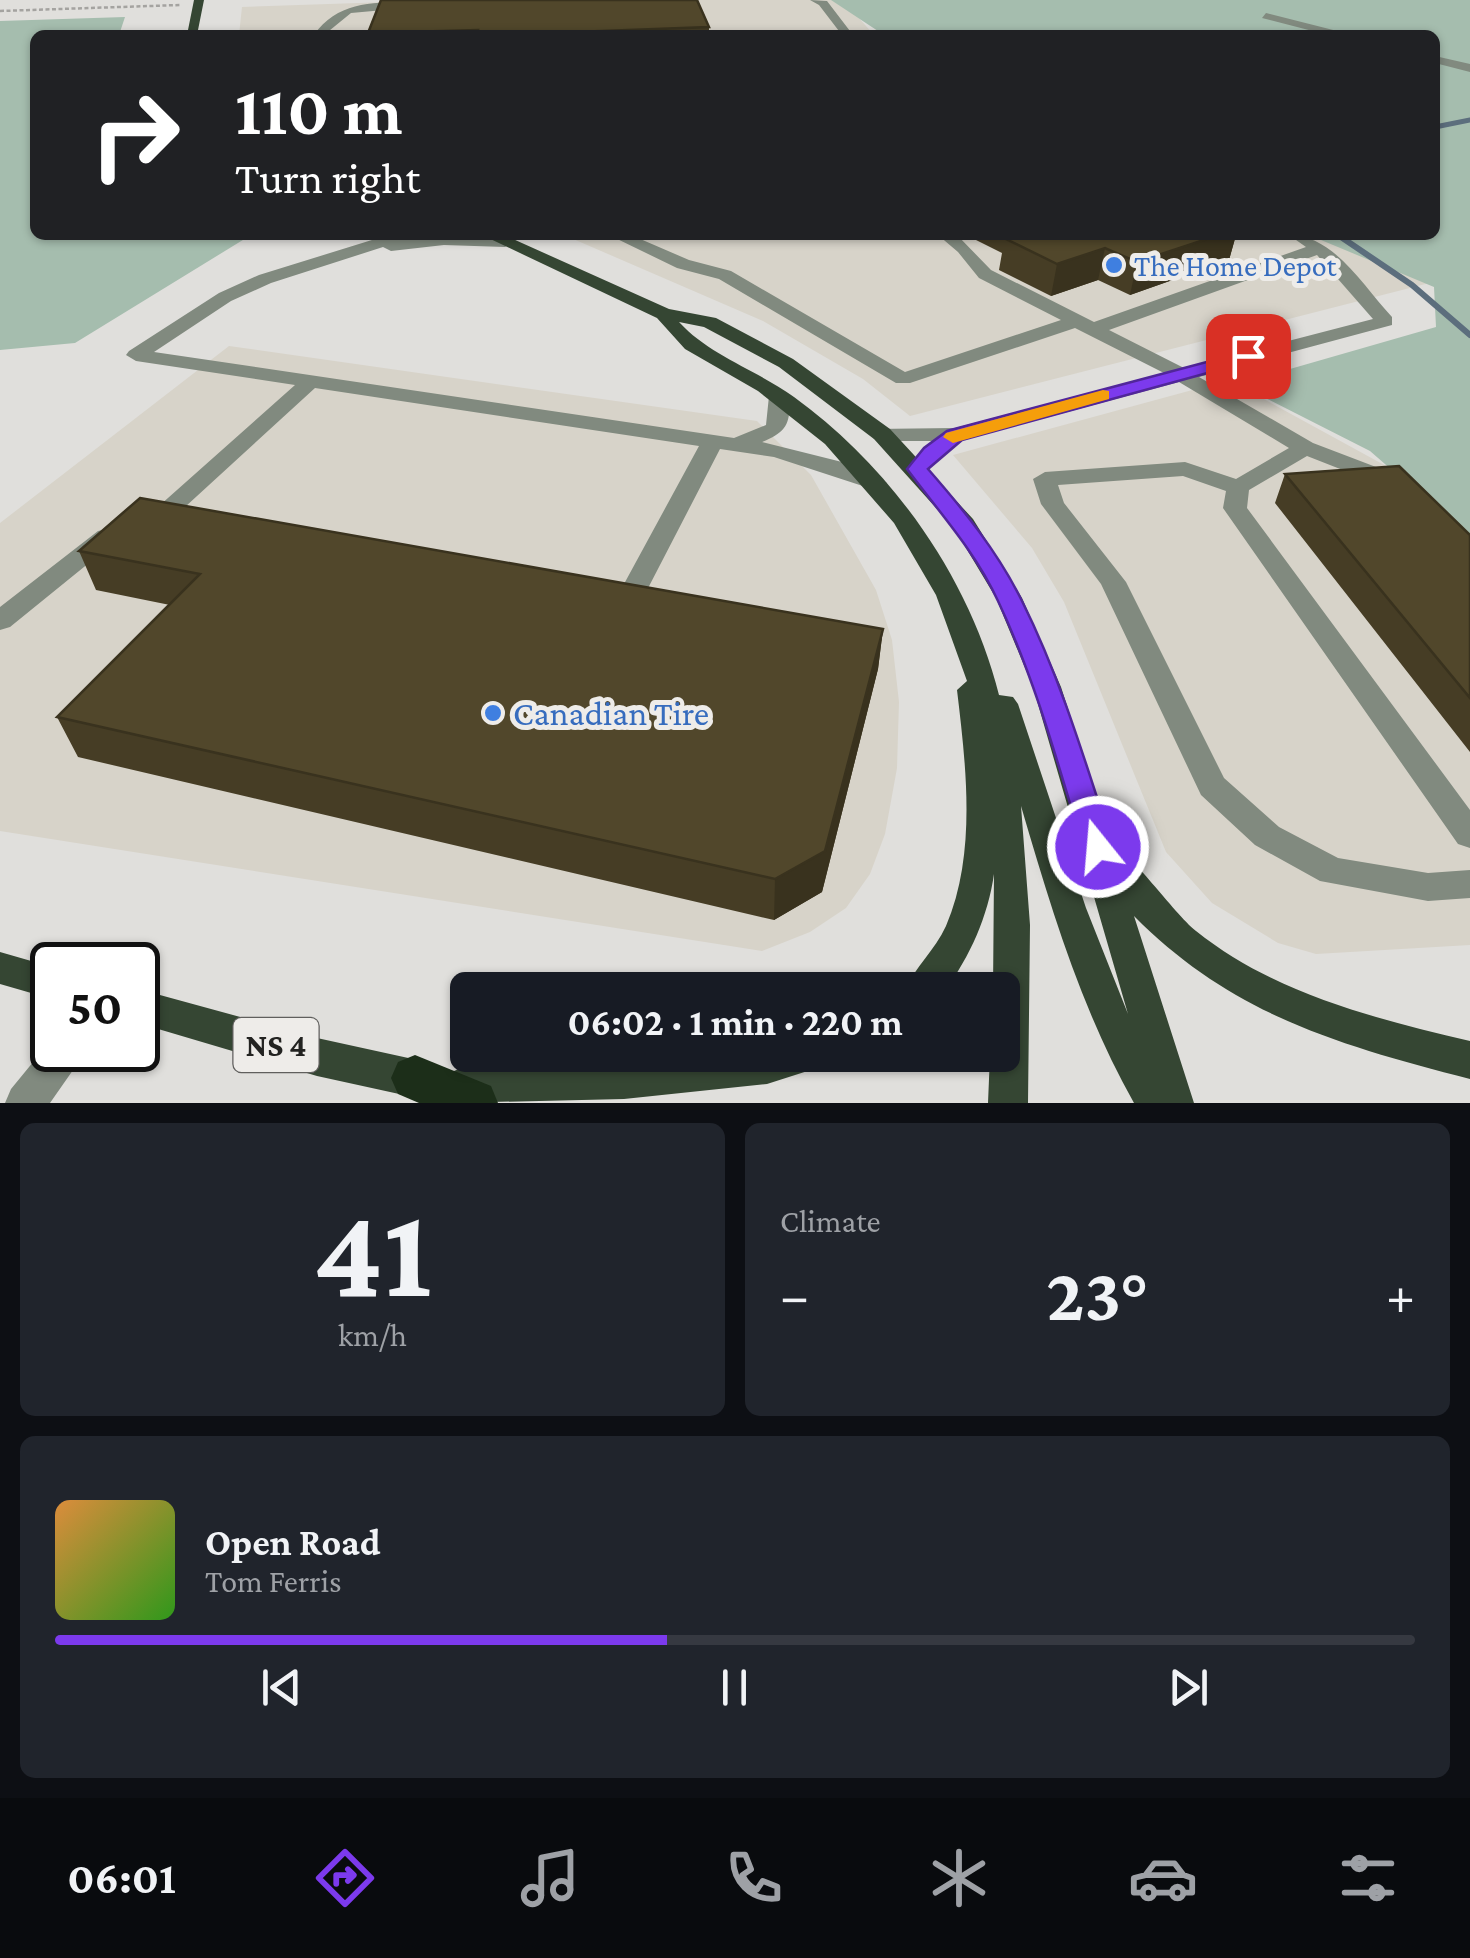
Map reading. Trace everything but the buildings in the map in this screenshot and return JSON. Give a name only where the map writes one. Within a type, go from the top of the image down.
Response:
[{"type":"highway","points":[[415,1078],[474,1103]]},
{"type":"main road","points":[[193,30],[198,2]]},
{"type":"main road","points":[[502,240],[664,314],[709,322],[820,384],[882,434],[964,524],[1009,598],[1047,688],[1174,1103]]},
{"type":"main road","points":[[664,314],[676,336],[779,396],[829,436],[874,483],[961,612],[992,678],[1088,966],[1129,1062],[1156,1103]]},
{"type":"main road","points":[[934,571],[956,620],[970,679],[980,824],[971,906],[955,948],[937,972]]},
{"type":"main road","points":[[934,571],[979,662],[1006,800],[1014,919],[1008,1103]]},
{"type":"main road","points":[[1087,809],[1133,892],[1166,930],[1208,964],[1261,993],[1291,1004],[1402,1043],[1470,1060]]},
{"type":"main road","points":[[0,968],[30,977]]},
{"type":"main road","name":"NS 4","points":[[160,1012],[317,1057],[540,1103]]},
{"type":"main road","points":[[415,1078],[624,1080],[700,1072]]},
{"type":"street","points":[[815,0],[822,2],[844,30]]},
{"type":"street","points":[[322,30],[328,19],[340,13],[424,5]]},
{"type":"street","points":[[1266,16],[1322,30]]},
{"type":"street","points":[[1283,30],[1334,18]]},
{"type":"street","points":[[1440,61],[1470,68]]},
{"type":"street","points":[[389,240],[225,297],[136,355],[738,444],[812,459],[874,483]]},
{"type":"street","points":[[357,250],[444,240]]},
{"type":"street","points":[[628,240],[683,264],[725,275],[903,379],[1085,325],[1320,248]]},
{"type":"street","points":[[953,240],[984,274],[1180,374],[1304,448],[1397,483],[1409,495]]},
{"type":"street","points":[[882,434],[954,436],[1385,321],[1320,248],[1306,240]]},
{"type":"street","points":[[0,622],[92,545],[131,524],[167,511],[309,383]]},
{"type":"street","points":[[738,444],[775,429],[780,418],[779,396]]},
{"type":"street","points":[[917,469],[931,452],[954,436]]},
{"type":"street","points":[[578,584],[632,594],[713,441]]},
{"type":"street","points":[[1304,448],[1238,487],[1185,470],[1045,478],[1053,504],[1114,582],[1212,786],[1267,836],[1332,871],[1428,888],[1470,884]]},
{"type":"street","points":[[1238,487],[1235,508],[1470,835]]},
{"type":"street","points":[[167,511],[218,520]]},
{"type":"street","points":[[25,1103],[50,1072]]},
{"type":"path","points":[[0,11],[198,2]]},
{"type":"shaded area","points":[[448,0],[843,0],[870,30],[240,30],[242,7]]},
{"type":"shaded area","points":[[576,240],[1342,240],[1445,279],[910,416],[863,379],[763,321]]},
{"type":"shaded area","points":[[229,346],[757,421],[811,475],[876,590],[892,640],[899,702],[897,768],[885,834],[870,874],[846,908],[810,932],[762,951],[0,831],[0,523]]},
{"type":"shaded area","points":[[1229,380],[1408,478],[1470,532],[1470,945],[1316,954],[1278,943],[1212,903],[1166,852],[1064,602],[1032,548],[953,455]]},
{"type":"green space","points":[[831,0],[1470,0],[1470,538],[1370,451],[1238,384],[1436,327],[1434,287],[1321,240],[1440,240],[1440,30],[876,30]]},
{"type":"green space","points":[[125,17],[121,30],[30,30],[30,240],[243,240],[75,343],[0,350],[0,21]]},
{"type":"waterway","points":[[1440,126],[1470,120]]},
{"type":"waterway","points":[[1345,240],[1412,285],[1470,335]]},
{"type":"slow traffic","points":[[953,437],[1103,395]]},
{"type":"place","name":"The Home Depot","points":[[1114,265]]},
{"type":"place","name":"Canadian Tire","points":[[493,713]]},
{"type":"route","points":[[1098,847],[1047,688],[1009,598],[964,524],[917,469],[931,452],[954,436],[1248,356]]}]
